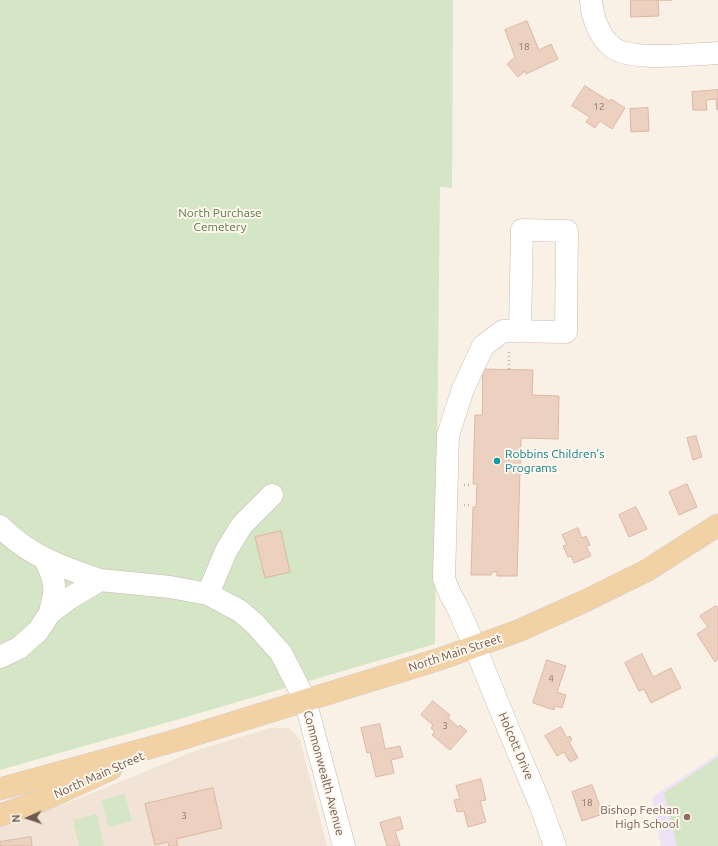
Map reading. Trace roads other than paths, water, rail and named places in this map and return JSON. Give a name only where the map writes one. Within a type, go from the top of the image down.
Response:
[{"type":"main road","name":"North Main Street","points":[[0,789],[174,741],[475,647],[518,631],[585,601],[646,571],[718,525]]},
{"type":"main road","name":"North Main Street","points":[[0,815],[53,796],[174,741]]},
{"type":"street","points":[[591,0],[595,22],[601,34],[612,47],[623,52],[659,56],[718,53]]},
{"type":"street","name":"Holcott Drive","points":[[515,338],[522,230],[567,231],[566,332],[515,338],[503,331],[483,346],[463,389],[448,435],[444,579],[475,647],[540,804],[555,846]]},
{"type":"street","points":[[208,594],[226,551],[242,525],[272,495]]},
{"type":"street","name":"Commonwealth Avenue","points":[[0,526],[18,542],[45,559],[70,570],[100,580],[170,587],[208,594],[240,611],[256,624],[281,653],[305,700],[344,846]]},
{"type":"street","points":[[45,559],[54,585],[50,613]]},
{"type":"street","points":[[0,657],[19,648],[38,631],[50,613],[70,598],[100,580]]},
{"type":"place","name":"Robbins Children's Programs","points":[[497,461]]},
{"type":"place","name":"Bishop Feehan High School","points":[[687,817]]},
{"type":"park label","name":"North Purchase Cemetery","points":[[220,220]]}]
